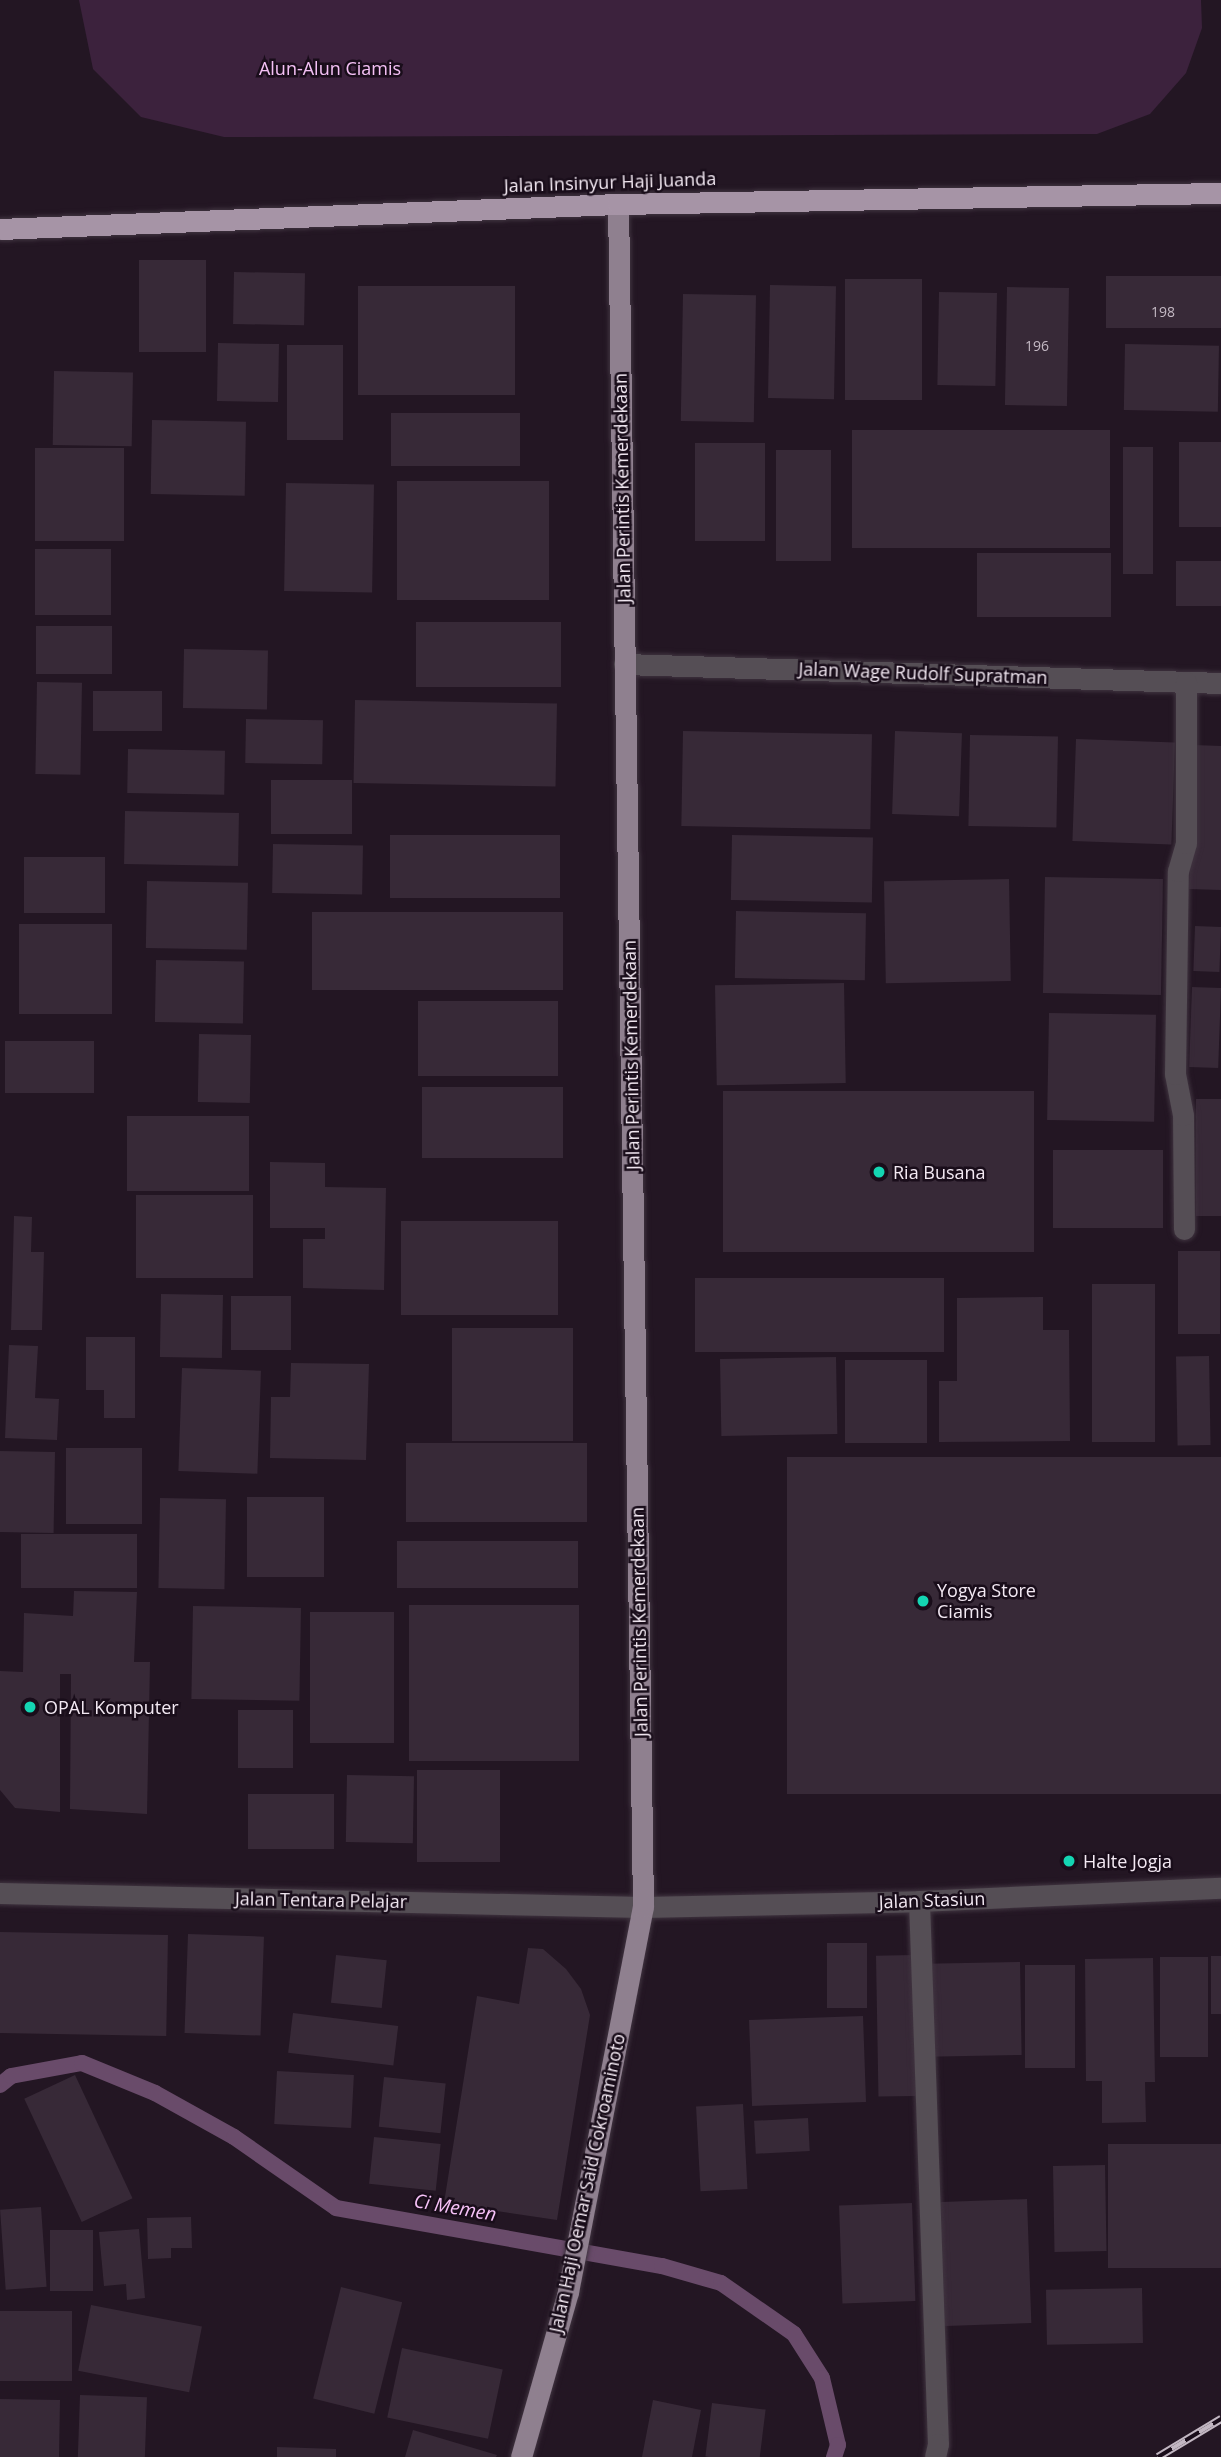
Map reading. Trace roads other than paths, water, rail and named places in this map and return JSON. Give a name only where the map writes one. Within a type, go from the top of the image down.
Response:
[{"type":"highway","name":"Jalan Insinyur Haji Juanda","points":[[0,229],[618,204],[1221,193]]},
{"type":"main road","name":"Jalan Perintis Kemerdekaan","points":[[618,204],[643,1907]]},
{"type":"main road","name":"Jalan Haji Oemar Said Cokroaminoto","points":[[520,2457],[568,2292],[643,1907]]},
{"type":"street","name":"Jalan Wage Rudolf Supratman","points":[[624,664],[1221,683]]},
{"type":"street","points":[[1184,1229],[1183,1115],[1175,1074],[1178,871],[1186,843],[1186,682]]},
{"type":"street","name":"Jalan Stasiun","points":[[643,1907],[919,1901],[1221,1888]]},
{"type":"street","name":"Jalan Tentara Pelajar","points":[[0,1893],[643,1907]]},
{"type":"street","points":[[919,1901],[938,2444],[935,2457]]},
{"type":"waterway","name":"Ci Memen","points":[[0,2085],[11,2076],[82,2063],[155,2093],[234,2137],[336,2208],[662,2266],[721,2283],[794,2334],[822,2378],[838,2445],[834,2457]]},
{"type":"railway","points":[[1158,2457],[1221,2419]]},
{"type":"place","name":"Ria Busana","points":[[879,1172]]},
{"type":"place","name":"Yogya Store Ciamis","points":[[923,1601]]},
{"type":"place","name":"OPAL Komputer","points":[[30,1707]]},
{"type":"place","name":"Halte Jogja","points":[[1069,1861]]},
{"type":"park label","name":"Alun-Alun Ciamis","points":[[330,68]]}]
